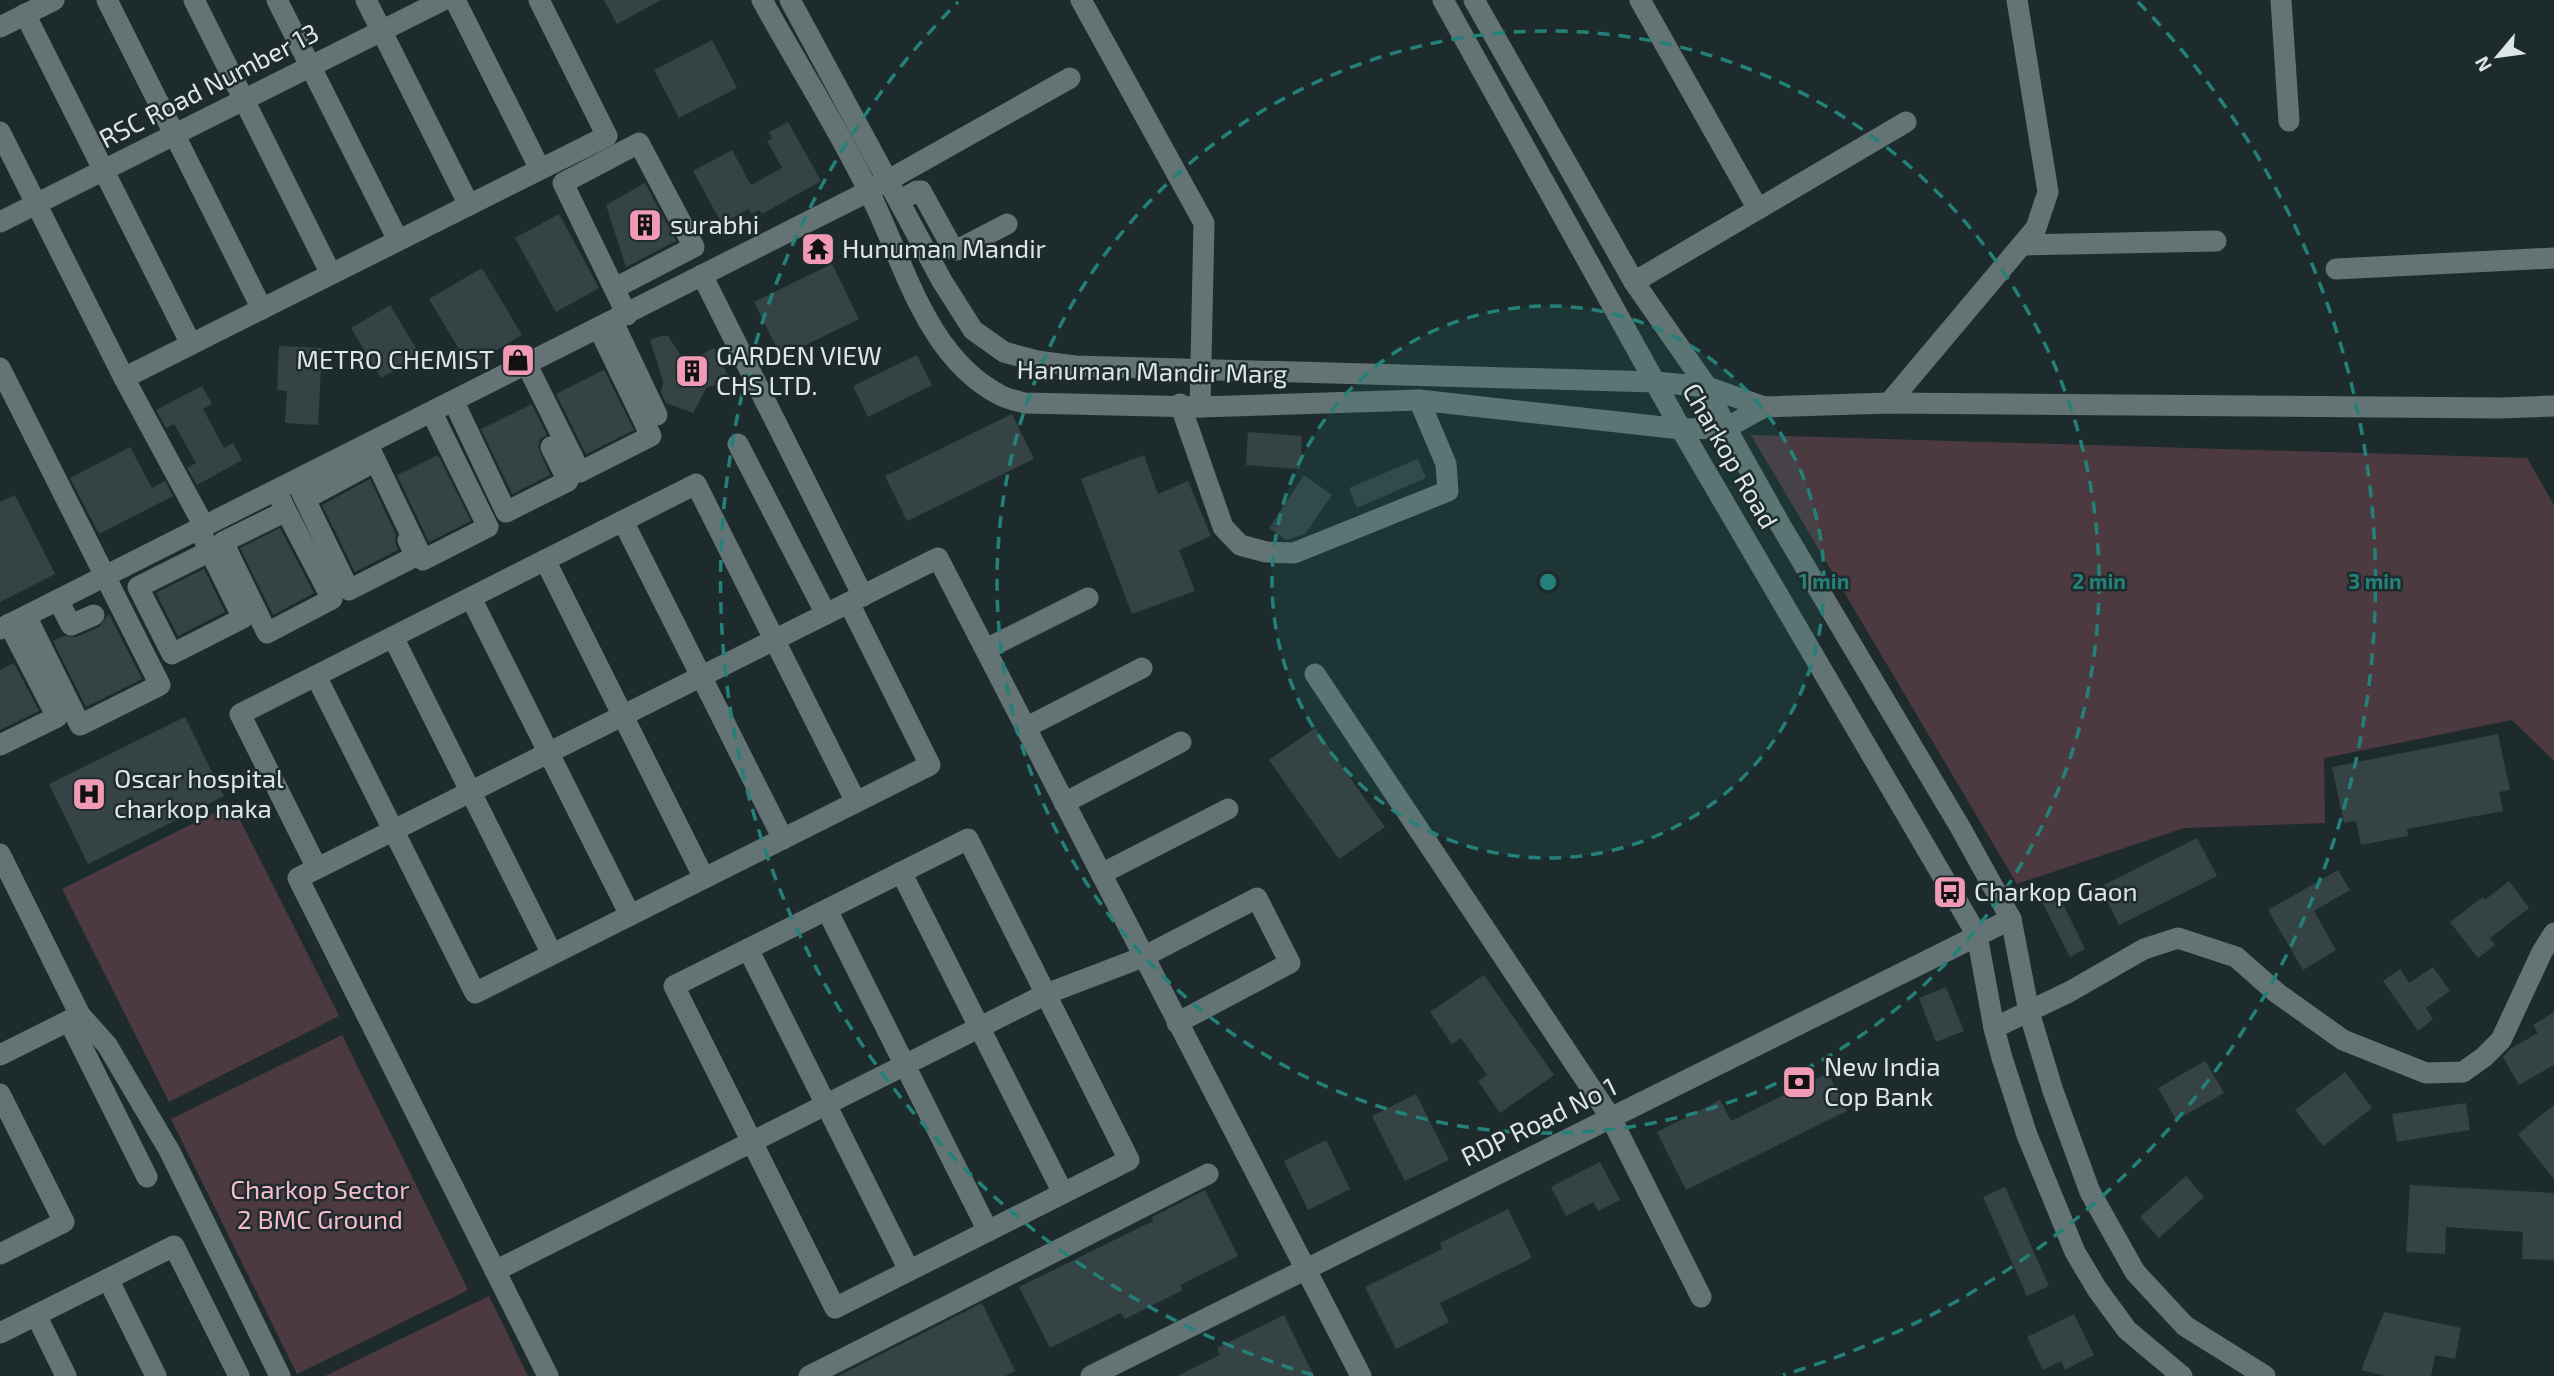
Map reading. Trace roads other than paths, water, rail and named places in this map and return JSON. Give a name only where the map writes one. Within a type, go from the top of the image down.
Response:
[{"type":"street","points":[[0,27],[54,0]]},
{"type":"street","points":[[107,0],[262,309]]},
{"type":"street","points":[[194,0],[331,274]]},
{"type":"street","points":[[277,0],[398,240]]},
{"type":"street","points":[[366,0],[469,205]]},
{"type":"street","name":"RSC Road Number 13","points":[[0,222],[443,0]]},
{"type":"street","points":[[455,0],[540,169]]},
{"type":"street","points":[[124,379],[607,136],[538,0]]},
{"type":"street","name":"Hanuman Mandir Marg","points":[[762,0],[869,191],[924,313],[949,352],[974,378],[1001,396],[1025,403],[1190,406],[1419,400],[1681,429],[1726,428]]},
{"type":"street","points":[[790,0],[942,281],[973,330],[1004,352],[1037,361],[1075,366],[1656,382],[1707,387],[1764,407],[1889,403],[2501,408],[2554,406]]},
{"type":"street","points":[[1081,0],[1204,223],[1201,369],[1190,406],[1223,527],[1240,545],[1266,552],[1294,553],[1447,491],[1446,464],[1419,400]]},
{"type":"street","name":"Charkop Road","points":[[1443,0],[1681,429],[1977,934]]},
{"type":"street","name":"Charkop Road","points":[[1474,0],[1634,282],[1707,387],[1726,428],[2011,919],[2029,1012],[2053,1091],[2090,1192],[2135,1272],[2185,1326],[2265,1376]]},
{"type":"street","points":[[1640,0],[1758,209]]},
{"type":"street","points":[[1889,403],[2036,228],[2048,192],[2017,0]]},
{"type":"street","points":[[2281,0],[2289,121]]},
{"type":"street","points":[[25,14],[191,344]]},
{"type":"street","points":[[12,623],[276,490],[300,490],[432,413],[869,191],[1070,78]]},
{"type":"street","points":[[1634,282],[1906,122]]},
{"type":"street","points":[[0,132],[201,527],[243,618],[172,654],[138,587],[210,551]]},
{"type":"street","points":[[521,368],[580,472],[651,436],[613,322],[615,288],[563,183],[639,143],[694,247],[615,288]]},
{"type":"street","points":[[899,201],[921,191],[953,249],[957,250],[1007,224]]},
{"type":"street","points":[[2022,245],[2216,241]]},
{"type":"street","points":[[2336,270],[2554,258]]},
{"type":"street","points":[[316,676],[475,993],[930,765],[856,599],[702,275]]},
{"type":"street","points":[[613,322],[662,426]]},
{"type":"street","points":[[0,368],[160,685],[80,725],[12,623]]},
{"type":"street","points":[[454,402],[506,512],[568,481],[521,368]]},
{"type":"street","points":[[1726,428],[1764,407]]},
{"type":"street","points":[[367,452],[423,560],[488,527],[432,413]]},
{"type":"street","points":[[738,444],[826,614]]},
{"type":"street","points":[[300,490],[349,590],[416,555],[367,452]]},
{"type":"street","points":[[317,868],[240,714],[696,484],[856,802]]},
{"type":"street","points":[[276,490],[331,599],[267,633],[223,542],[286,511]]},
{"type":"street","points":[[623,521],[783,839]]},
{"type":"street","points":[[548,1376],[298,878],[938,558],[1362,1376]]},
{"type":"street","points":[[545,560],[704,878]]},
{"type":"street","points":[[471,598],[631,915]]},
{"type":"street","points":[[986,649],[1088,598]]},
{"type":"street","points":[[58,600],[71,625],[94,615]]},
{"type":"street","points":[[0,745],[57,717],[12,623]]},
{"type":"street","points":[[393,637],[552,954]]},
{"type":"street","points":[[1025,728],[1142,668]]},
{"type":"street","points":[[1315,674],[1611,1118],[1701,1297]]},
{"type":"street","points":[[1064,803],[1181,742]]},
{"type":"street","points":[[1101,874],[1228,809]]},
{"type":"street","points":[[968,839],[1129,1160],[835,1308],[674,986],[827,910],[968,839]]},
{"type":"street","points":[[0,853],[147,1177]]},
{"type":"street","points":[[901,872],[1063,1193]]},
{"type":"street","points":[[495,1270],[1046,994],[1143,957],[1257,898],[1290,963],[1177,1023]]},
{"type":"street","points":[[827,910],[988,1231]]},
{"type":"street","name":"RDP Road No 1","points":[[1091,1376],[2011,919]]},
{"type":"street","points":[[1994,1028],[2029,1012],[2144,949],[2178,939],[2236,957],[2277,993],[2343,1040],[2426,1073],[2463,1072],[2501,1040],[2542,951],[2554,933]]},
{"type":"street","points":[[1977,934],[1994,1028],[2027,1135],[2075,1252],[2097,1289],[2127,1330],[2182,1376]]},
{"type":"street","points":[[748,949],[909,1270]]},
{"type":"street","points":[[0,1055],[74,1018]]},
{"type":"street","points":[[74,1018],[107,1045],[169,1150],[280,1376]]},
{"type":"street","points":[[0,1094],[64,1222],[2,1249]]},
{"type":"street","points":[[809,1376],[1209,1174]]},
{"type":"street","points":[[0,1333],[174,1246],[239,1376]]},
{"type":"street","points":[[108,1279],[156,1376]]},
{"type":"street","points":[[36,1315],[66,1376]]},
{"type":"place","name":"surabhi","points":[[645,225]]},
{"type":"place","name":"Hunuman Mandir","points":[[818,249]]},
{"type":"place","name":"METRO CHEMIST","points":[[518,360]]},
{"type":"place","name":"GARDEN VIEW CHS LTD.","points":[[692,371]]},
{"type":"place","name":"Oscar hospital charkop naka","points":[[89,794]]},
{"type":"place","name":"Charkop Gaon","points":[[1950,892]]},
{"type":"place","name":"New India Cop Bank","points":[[1799,1082]]},
{"type":"park label","name":"Charkop Sector 2 BMC Ground","points":[[320,1205]]}]
